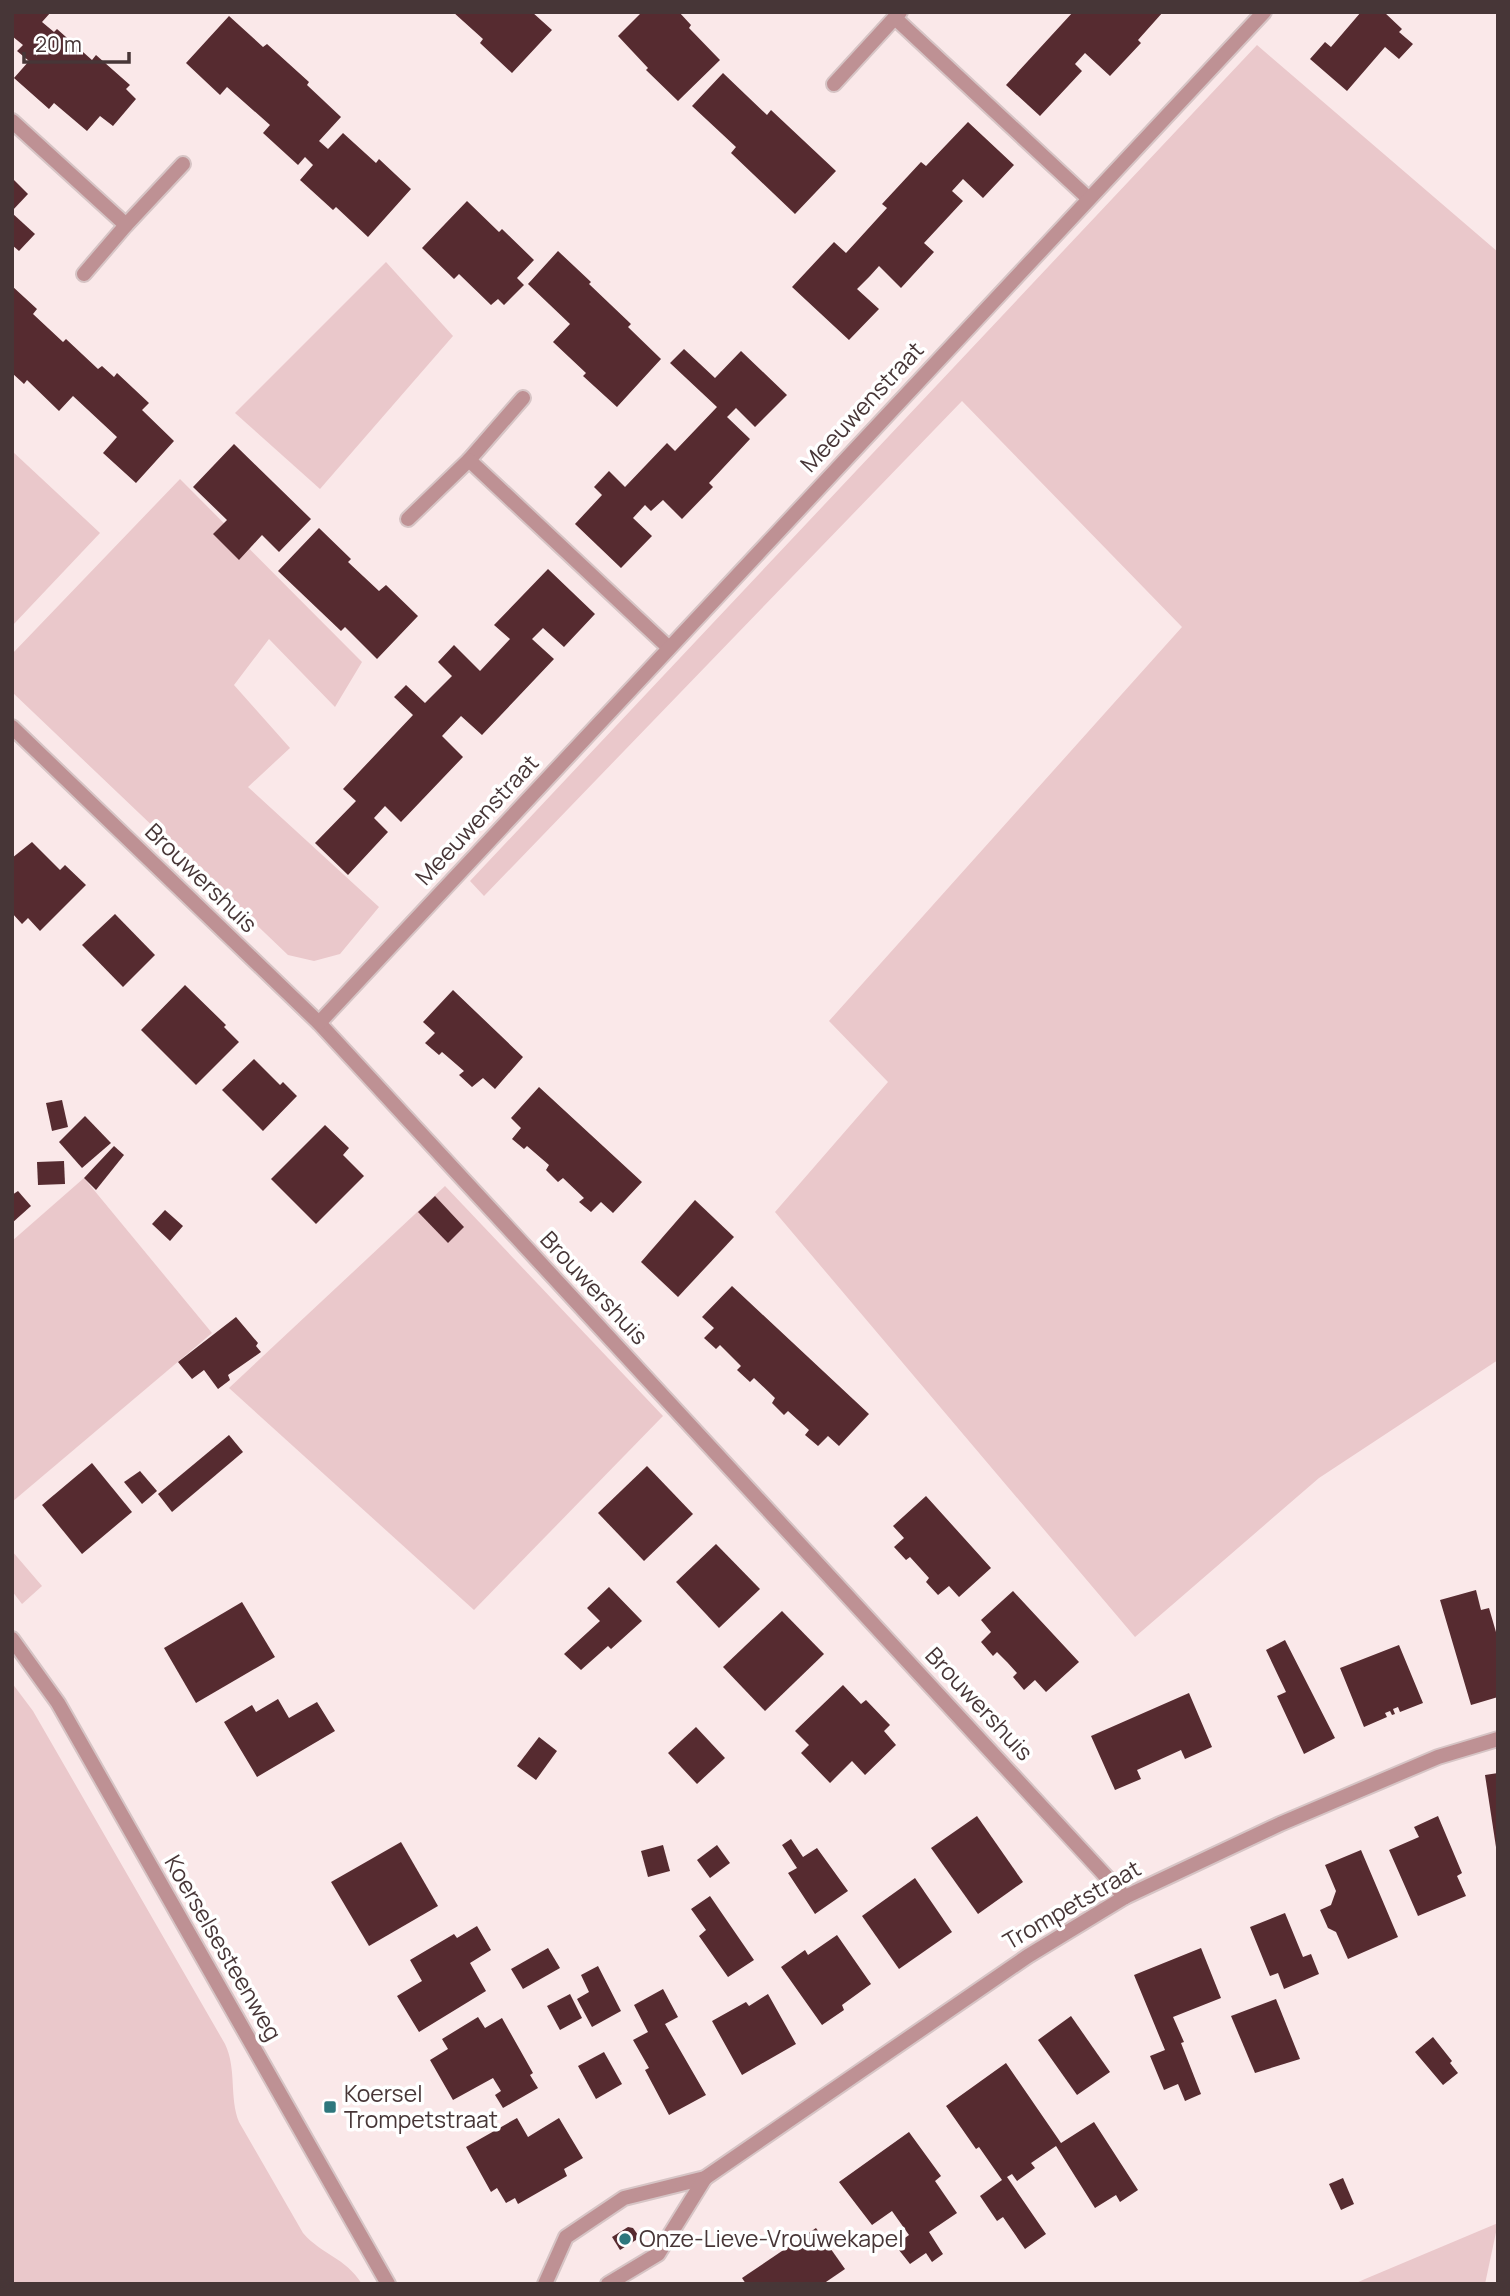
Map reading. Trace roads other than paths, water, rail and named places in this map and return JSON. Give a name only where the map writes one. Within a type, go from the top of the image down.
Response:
[{"type":"street","name":"Meeuwenstraat","points":[[319,1023],[1264,12]]},
{"type":"street","points":[[834,84],[897,15],[1088,198]]},
{"type":"street","points":[[12,121],[126,225]]},
{"type":"street","points":[[84,274],[183,164]]},
{"type":"street","points":[[408,519],[469,460],[523,398]]},
{"type":"street","points":[[469,460],[668,648]]},
{"type":"street","name":"Brouwershuis","points":[[12,727],[319,1023],[1125,1897]]},
{"type":"street","name":"Koerselsesteenweg","points":[[12,1639],[58,1703],[388,2284]]},
{"type":"street","name":"Trompetstraat","points":[[545,2284],[566,2237],[624,2198],[705,2178],[1028,1956],[1125,1897],[1280,1824],[1426,1762],[1498,1739]]},
{"type":"street","name":"Trompetstraat","points":[[608,2284],[658,2254],[705,2178]]},
{"type":"place","name":"Koersel Trompetstraat","points":[[330,2107]]},
{"type":"place","name":"Onze-Lieve-Vrouwekapel","points":[[625,2239]]}]
